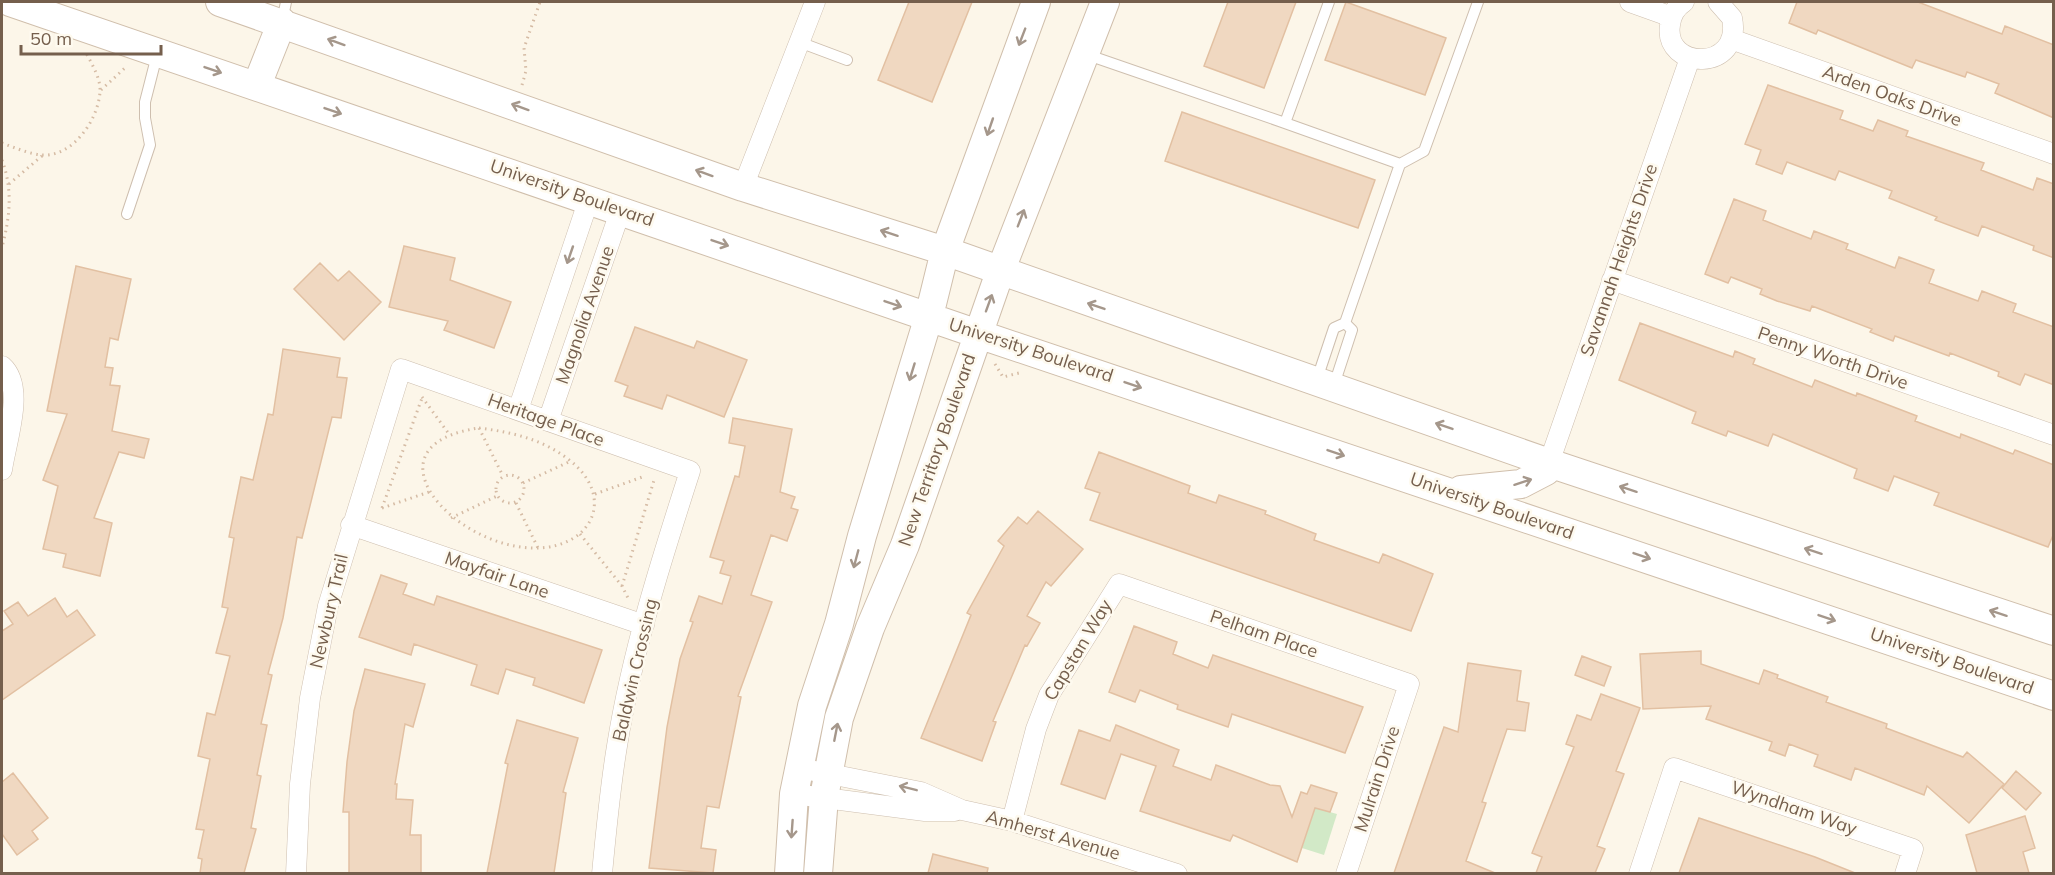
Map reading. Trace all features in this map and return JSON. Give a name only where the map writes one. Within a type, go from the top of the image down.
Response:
[{"type":"main road","name":"University Boulevard","points":[[10,2],[257,84],[978,334],[2054,696]]},
{"type":"main road","points":[[220,2],[287,8],[743,187],[945,251],[1549,463],[2054,631]]},
{"type":"main road","points":[[789,873],[797,781],[812,706],[839,624],[862,536],[929,316],[945,251],[1036,2]]},
{"type":"main road","name":"New Territory Boulevard","points":[[818,873],[826,784],[838,718],[870,628],[905,545],[1000,272],[1105,2]]},
{"type":"main road","points":[[257,84],[287,8]]},
{"type":"main road","points":[[1447,491],[1521,484],[1546,471],[1549,463]]},
{"type":"street","points":[[743,187],[814,2]]},
{"type":"street","points":[[1630,2],[1672,17]]},
{"type":"street","points":[[1684,2],[1672,17],[1669,35],[1672,44],[1690,58],[1706,60],[1726,48],[1731,39],[1732,18],[1718,2]]},
{"type":"street","name":"Arden Oaks Drive","points":[[1731,39],[2054,154]]},
{"type":"street","name":"Savannah Heights Drive","points":[[1549,463],[1690,58]]},
{"type":"street","name":"Magnolia Avenue","points":[[518,410],[589,199]]},
{"type":"street","name":"Magnolia Avenue","points":[[548,421],[621,209]]},
{"type":"street","name":"Penny Worth Drive","points":[[1612,280],[2054,435]]},
{"type":"street","points":[[2,366],[14,381],[15,395],[5,433],[2,470]]},
{"type":"street","name":"Heritage Place","points":[[401,369],[690,471]]},
{"type":"street","name":"Newbury Trail","points":[[299,869],[300,783],[310,698],[328,606],[401,369]]},
{"type":"street","name":"Baldwin Crossing","points":[[602,873],[617,745],[643,624],[690,471]]},
{"type":"street","name":"Mayfair Lane","points":[[353,526],[643,624]]},
{"type":"street","name":"Pelham Place","points":[[1119,584],[1408,684]]},
{"type":"street","name":"Capstan Way","points":[[1012,821],[1036,729],[1049,695],[1119,584]]},
{"type":"street","name":"Mulrain Drive","points":[[1346,873],[1408,684]]},
{"type":"street","name":"Wyndham Way","points":[[1639,873],[1674,768],[1913,849],[1905,873]]},
{"type":"street","name":"Amherst Avenue","points":[[797,781],[826,784],[925,811],[962,810],[1012,821],[1177,873]]},
{"type":"lane","points":[[1285,123],[1329,2]]},
{"type":"lane","points":[[1324,385],[1334,328],[1345,323],[1400,164],[1424,151],[1478,2]]},
{"type":"lane","points":[[799,42],[847,60]]},
{"type":"lane","points":[[127,214],[150,146],[145,118],[145,102],[158,51]]},
{"type":"lane","points":[[1085,54],[1400,164]]},
{"type":"lane","points":[[1324,385],[1352,330],[1345,323]]},
{"type":"path","points":[[522,85],[526,71],[524,48],[540,2]]},
{"type":"path","points":[[86,53],[101,90]]},
{"type":"path","points":[[9,184],[43,155],[72,144],[83,134],[92,120],[101,90],[127,66]]},
{"type":"path","points":[[2,143],[43,155]]},
{"type":"path","points":[[2,160],[9,184],[8,224],[2,247]]},
{"type":"path","points":[[401,369],[449,434]]},
{"type":"path","points":[[382,508],[422,398]]},
{"type":"path","points":[[479,428],[503,476]]},
{"type":"path","points":[[479,428],[503,431],[535,440],[571,461],[589,482],[595,494],[594,516],[580,534],[558,545],[538,548],[494,541],[477,535],[451,518],[429,492],[423,471],[424,464],[429,452],[449,434],[479,428]]},
{"type":"path","points":[[523,483],[571,461]]},
{"type":"path","points":[[595,494],[656,472],[622,586]]},
{"type":"path","points":[[512,475],[523,483],[524,492],[516,503],[507,504],[497,496],[495,487],[503,476],[512,475]]},
{"type":"path","points":[[353,526],[382,508],[429,492]]},
{"type":"path","points":[[451,518],[497,496]]},
{"type":"path","points":[[516,503],[538,548]]},
{"type":"path","points":[[580,534],[622,586],[643,624]]},
{"type":"green space","points":[[1315,808],[1337,814],[1324,855],[1302,848]]},
{"type":"building","points":[[909,2],[972,2],[932,102],[878,80]]},
{"type":"building","points":[[1228,2],[1296,2],[1264,88],[1204,66]]},
{"type":"building","points":[[1346,2],[1446,38],[1425,95],[1325,60]]},
{"type":"building","points":[[1797,2],[1918,2],[2002,34],[2005,26],[2054,45],[2054,118],[1995,93],[1999,84],[1967,72],[1965,77],[1916,60],[1912,68],[1818,30],[1816,34],[1789,23]]},
{"type":"building","points":[[1768,85],[1843,111],[1840,119],[1873,131],[1878,120],[1908,131],[1906,136],[1984,163],[1981,170],[2033,190],[2037,178],[2054,184],[2054,258],[2033,250],[2034,246],[1982,226],[1978,236],[1935,220],[1937,217],[1889,198],[1892,191],[1839,171],[1835,180],[1787,162],[1782,174],[1756,164],[1761,150],[1745,144]]},
{"type":"building","points":[[1182,112],[1375,180],[1358,228],[1165,161]]},
{"type":"building","points":[[1734,199],[1766,211],[1763,220],[1811,239],[1814,231],[1848,244],[1846,249],[1895,268],[1899,257],[1934,270],[1929,283],[1978,301],[1982,291],[2016,304],[2013,312],[2054,327],[2054,385],[2025,374],[2020,385],[1998,376],[1999,372],[1950,353],[1949,356],[1895,336],[1893,341],[1870,332],[1872,329],[1812,306],[1810,311],[1777,301],[1760,294],[1762,289],[1731,277],[1728,283],[1705,274]]},
{"type":"building","points":[[404,246],[455,258],[450,280],[511,302],[494,348],[444,330],[448,321],[389,307]]},
{"type":"building","points":[[320,263],[338,281],[349,271],[381,302],[344,340],[294,289]]},
{"type":"building","points":[[76,266],[131,279],[118,340],[110,338],[105,367],[113,368],[110,385],[120,386],[112,431],[149,439],[144,458],[119,452],[94,518],[112,523],[100,576],[63,567],[66,554],[43,549],[58,486],[43,480],[67,414],[47,411]]},
{"type":"building","points":[[1640,323],[1733,357],[1735,351],[1755,359],[1753,364],[1812,387],[1815,380],[1856,396],[1857,393],[1917,416],[1915,421],[1960,438],[1961,434],[2013,454],[2015,450],[2054,465],[2054,533],[2048,547],[1934,505],[1939,493],[1894,476],[1888,491],[1854,478],[1857,469],[1773,434],[1768,446],[1728,431],[1726,436],[1692,423],[1696,412],[1619,380]]},
{"type":"building","points":[[635,327],[694,348],[697,341],[747,360],[724,417],[667,395],[662,409],[624,396],[628,386],[615,381]]},
{"type":"building","points":[[283,349],[340,358],[337,377],[347,378],[341,418],[332,417],[302,538],[297,537],[283,618],[268,674],[272,675],[261,724],[267,725],[257,775],[261,776],[251,828],[256,829],[244,873],[200,873],[202,859],[198,858],[204,830],[196,829],[210,759],[198,756],[207,713],[215,715],[230,656],[216,653],[228,608],[222,607],[234,538],[229,537],[241,477],[253,480],[268,414],[273,415]]},
{"type":"building","points":[[733,418],[792,429],[780,492],[795,497],[791,508],[798,510],[787,541],[771,535],[751,595],[772,602],[738,696],[741,697],[719,808],[707,806],[701,848],[716,850],[713,873],[649,868],[667,727],[680,659],[693,622],[690,621],[699,596],[722,604],[731,576],[720,573],[724,561],[710,557],[735,476],[739,477],[745,446],[729,443]]},
{"type":"building","points":[[1099,452],[1190,486],[1188,493],[1216,503],[1219,495],[1266,511],[1265,514],[1316,534],[1314,540],[1379,563],[1383,554],[1433,574],[1411,631],[1090,520],[1100,493],[1085,488]]},
{"type":"building","points":[[1038,511],[1083,549],[1051,586],[1046,582],[1027,616],[1040,623],[1027,646],[1025,645],[993,721],[996,722],[982,761],[921,738],[971,615],[967,613],[1004,546],[998,541],[1018,517],[1027,524]]},
{"type":"building","points":[[381,575],[407,584],[403,594],[434,605],[437,596],[602,650],[584,703],[533,685],[535,678],[506,669],[498,694],[471,685],[477,665],[414,644],[411,655],[359,637]]},
{"type":"building","points":[[55,598],[67,617],[77,610],[95,635],[2,700],[2,631],[13,624],[4,611],[18,602],[28,616]]},
{"type":"building","points":[[1134,626],[1177,642],[1173,654],[1208,668],[1213,655],[1363,707],[1345,753],[1232,714],[1228,727],[1177,709],[1178,705],[1140,690],[1135,702],[1109,692]]},
{"type":"building","points":[[1701,651],[1701,664],[1759,684],[1764,670],[1778,675],[1777,678],[1828,697],[1826,702],[1887,724],[1886,728],[1963,757],[1967,752],[2004,784],[1969,823],[1927,786],[1924,795],[1855,768],[1851,780],[1814,766],[1818,755],[1789,744],[1785,756],[1769,750],[1772,742],[1706,719],[1711,706],[1643,709],[1640,654]]},
{"type":"building","points":[[1582,656],[1611,667],[1604,686],[1575,675]]},
{"type":"building","points":[[1468,663],[1521,671],[1517,701],[1529,703],[1525,731],[1507,729],[1482,802],[1486,803],[1466,861],[1495,873],[1394,873],[1444,727],[1458,732]]},
{"type":"building","points":[[365,669],[425,684],[413,727],[405,724],[395,784],[397,784],[396,799],[413,800],[410,835],[421,835],[421,873],[349,873],[349,812],[343,812],[354,711]]},
{"type":"building","points":[[1601,694],[1640,708],[1616,771],[1624,774],[1597,846],[1605,849],[1595,873],[1536,873],[1542,857],[1532,853],[1574,747],[1566,744],[1577,715],[1591,720]]},
{"type":"building","points":[[517,720],[578,738],[563,792],[566,793],[554,873],[487,873],[508,764],[505,763]]},
{"type":"building","points":[[1116,725],[1179,750],[1173,766],[1211,780],[1216,765],[1270,785],[1280,786],[1292,817],[1301,792],[1307,794],[1311,785],[1337,793],[1330,812],[1315,808],[1297,862],[1233,835],[1230,841],[1140,811],[1156,766],[1121,754],[1105,799],[1061,784],[1079,730],[1110,741]]},
{"type":"building","points":[[2016,771],[2041,793],[2026,810],[2002,788]]},
{"type":"building","points":[[13,773],[48,818],[32,831],[38,839],[17,855],[2,834],[2,782]]},
{"type":"building","points":[[2025,816],[2035,848],[2023,852],[2029,873],[1977,873],[1966,835]]},
{"type":"building","points":[[1699,818],[1815,857],[1855,873],[1679,873]]},
{"type":"building","points":[[933,854],[988,868],[987,873],[928,873]]}]
